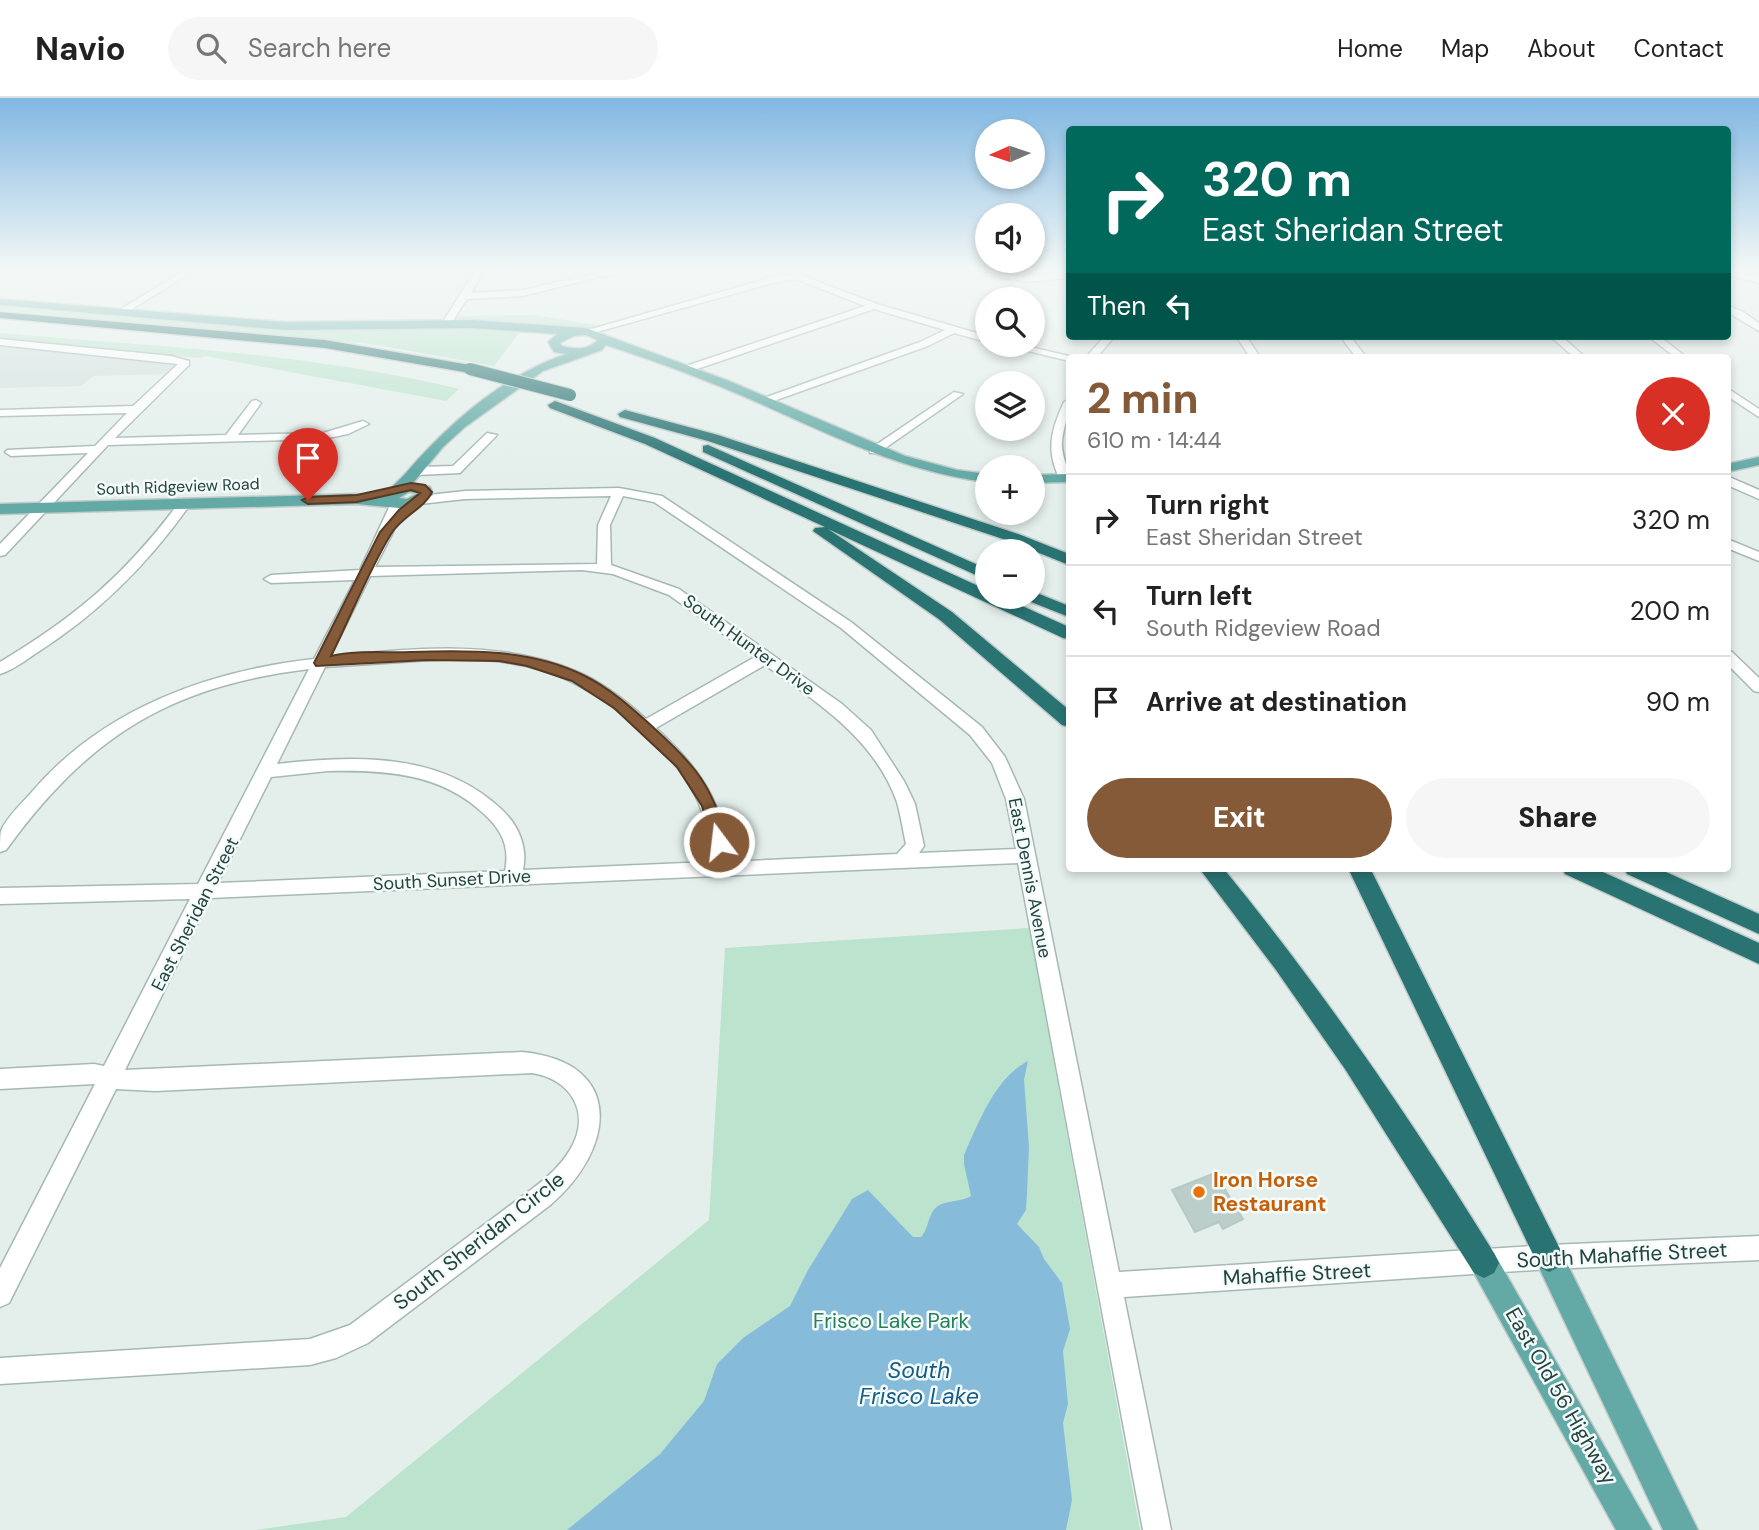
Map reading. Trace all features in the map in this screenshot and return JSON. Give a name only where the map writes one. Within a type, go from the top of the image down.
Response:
[{"type":"highway","points":[[139,338],[326,355],[466,374],[639,436],[975,590]]},
{"type":"highway","points":[[253,338],[325,344],[575,397]]},
{"type":"highway","points":[[975,570],[619,412],[740,447],[1016,539]]},
{"type":"highway","points":[[759,491],[946,616],[1066,717]]},
{"type":"highway","points":[[1045,550],[1066,559]]},
{"type":"highway","points":[[1045,602],[1066,611]]},
{"type":"highway","points":[[1016,609],[1066,633]]},
{"type":"highway","points":[[1213,872],[1339,1036],[1416,1151],[1484,1263]]},
{"type":"highway","points":[[1361,872],[1549,1258]]},
{"type":"highway","points":[[1582,872],[1759,954]]},
{"type":"highway","points":[[1644,872],[1759,924]]},
{"type":"main road","points":[[543,338],[563,351],[643,352]]},
{"type":"main road","points":[[555,345],[560,338]]},
{"type":"main road","points":[[584,352],[598,347],[604,339],[690,368],[874,451],[923,468],[975,476]]},
{"type":"main road","name":"East Sheridan Street","points":[[539,368],[555,345]]},
{"type":"main road","name":"East Sheridan Street","points":[[396,497],[447,434],[539,368],[584,352]]},
{"type":"main road","points":[[1731,459],[1759,461]]},
{"type":"main road","points":[[1731,467],[1759,461]]},
{"type":"main road","points":[[417,471],[420,495]]},
{"type":"main road","points":[[1045,479],[1066,478]]},
{"type":"main road","name":"South Ridgeview Road","points":[[0,509],[420,495]]},
{"type":"main road","points":[[1549,1258],[1681,1530]]},
{"type":"main road","name":"East Old 56 Highway","points":[[1484,1263],[1635,1530]]},
{"type":"street","points":[[690,368],[774,338]]},
{"type":"street","points":[[765,401],[937,338]]},
{"type":"street","points":[[1094,354],[1106,340]]},
{"type":"street","points":[[1348,340],[1359,354]]},
{"type":"street","points":[[1560,340],[1576,354]]},
{"type":"street","points":[[1658,340],[1677,354]]},
{"type":"street","points":[[0,342],[171,359],[185,363],[136,409],[0,552]]},
{"type":"street","points":[[1045,353],[1066,357]]},
{"type":"street","points":[[874,451],[958,394]]},
{"type":"street","points":[[1731,394],[1759,414]]},
{"type":"street","points":[[229,439],[256,403]]},
{"type":"street","points":[[0,413],[136,409]]},
{"type":"street","points":[[11,452],[102,445],[323,436],[344,432],[363,424]]},
{"type":"street","points":[[1063,430],[1054,449],[1066,476]]},
{"type":"street","points":[[417,471],[456,470],[491,435]]},
{"type":"street","points":[[1731,481],[1759,495]]},
{"type":"street","points":[[604,568],[604,525],[619,492]]},
{"type":"street","name":"East Dennis Avenue","points":[[420,495],[619,492],[648,496],[667,504],[846,625],[976,730],[999,761],[1016,799],[1157,1530]]},
{"type":"street","name":"East Sheridan Street","points":[[386,532],[420,495]]},
{"type":"street","name":"East Sheridan Street","points":[[0,1294],[366,573],[386,532],[396,497]]},
{"type":"street","points":[[0,669],[46,640],[109,592],[150,550],[185,503]]},
{"type":"street","points":[[1731,545],[1759,557]]},
{"type":"street","name":"South Hunter Drive","points":[[271,579],[522,566],[604,568],[674,592],[847,717],[882,756],[897,781],[912,828],[915,846],[903,860]]},
{"type":"street","points":[[0,845],[30,803],[58,771],[117,726],[167,700],[260,671],[336,659],[459,655],[529,662],[557,669],[596,688],[645,727],[682,763],[699,785],[717,828],[718,868]]},
{"type":"street","points":[[645,727],[766,657]]},
{"type":"street","points":[[1731,659],[1759,687]]},
{"type":"street","points":[[267,771],[374,766],[428,773],[452,782],[482,801],[506,825],[515,841],[518,854],[512,877]]},
{"type":"street","name":"South Sunset Drive","points":[[0,896],[206,891],[1027,856]]},
{"type":"street","name":"South Sheridan Circle","points":[[0,1079],[94,1074],[128,1081],[155,1081],[522,1062],[545,1064],[566,1072],[579,1085],[587,1102],[589,1123],[584,1145],[573,1166],[544,1193],[359,1334],[336,1345],[310,1352],[0,1371]]},
{"type":"street","name":"South Mahaffie Street","points":[[1484,1263],[1759,1248]]},
{"type":"street","name":"Mahaffie Street","points":[[1109,1285],[1484,1263]]},
{"type":"shaded area","points":[[0,345],[176,364],[177,367],[168,374],[93,376],[81,386],[0,388]]},
{"type":"green space","points":[[60,338],[231,352],[346,367],[459,389],[446,401],[205,356],[201,358],[0,339]]},
{"type":"green space","points":[[304,338],[515,338],[494,366],[371,344]]},
{"type":"green space","name":"Frisco Lake Park","points":[[1029,928],[1140,1530],[256,1530],[346,1517],[709,1220],[725,948]]},
{"type":"water","name":"South Frisco Lake","points":[[1028,1061],[1024,1080],[1029,1147],[1026,1210],[1017,1224],[1039,1247],[1044,1259],[1062,1283],[1070,1329],[1063,1351],[1068,1404],[1063,1423],[1072,1500],[1066,1530],[567,1530],[660,1454],[704,1401],[717,1364],[743,1338],[790,1306],[808,1270],[852,1199],[868,1190],[913,1237],[921,1237],[932,1212],[938,1206],[971,1196],[964,1155],[997,1090],[1006,1078]]},
{"type":"building","points":[[1215,1173],[1243,1219],[1223,1229],[1219,1222],[1195,1232],[1172,1190]]},
{"type":"place","name":"Iron Horse Restaurant","points":[[1199,1192]]},
{"type":"route","points":[[308,500],[357,499],[411,487],[421,488],[426,492],[424,498],[413,503],[386,532],[321,663],[336,659],[468,655],[499,657],[557,669],[596,688],[619,705],[682,763],[699,785],[709,806],[719,842]]}]
